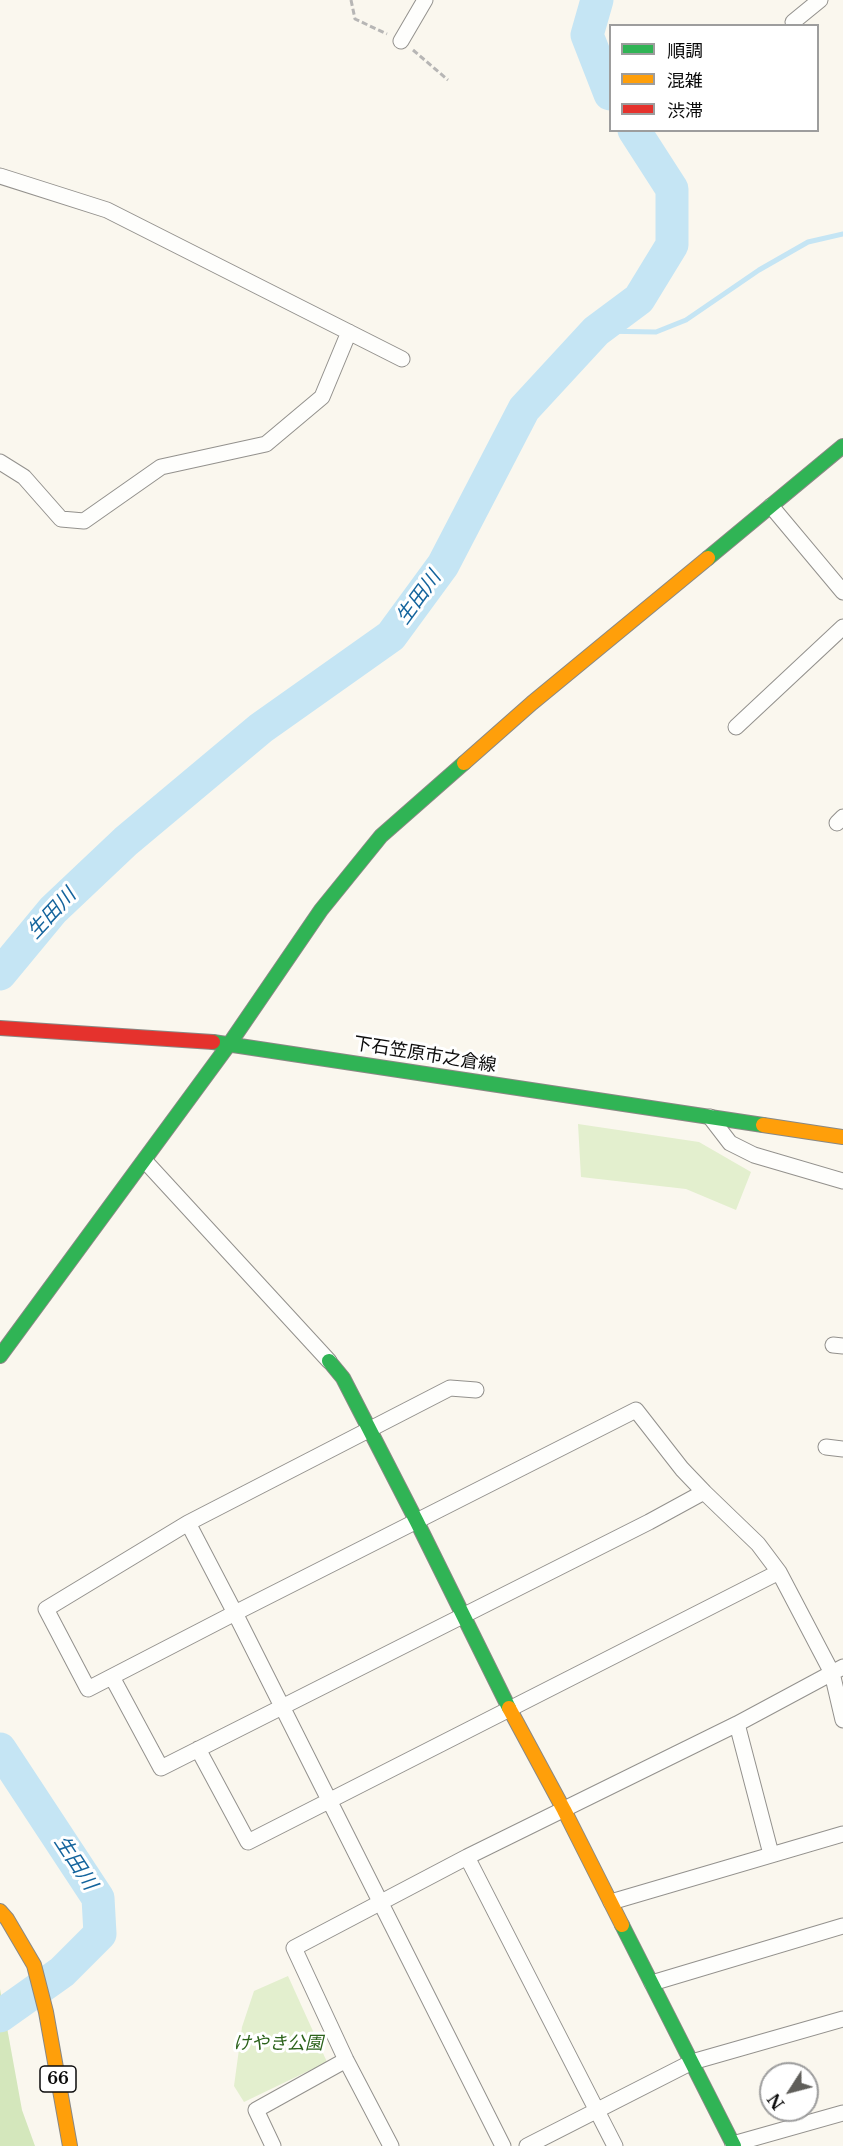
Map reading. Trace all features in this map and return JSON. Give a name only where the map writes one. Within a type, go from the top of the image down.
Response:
[{"type":"street","points":[[401,41],[425,0]]},
{"type":"street","points":[[793,22],[820,0]]},
{"type":"street","points":[[0,176],[107,210],[402,358]]},
{"type":"street","points":[[0,462],[24,477],[61,519],[84,521],[161,467],[266,444],[322,397],[349,332]]},
{"type":"street","points":[[0,1356],[230,1043],[321,910],[381,836],[532,704],[843,446]]},
{"type":"street","points":[[771,506],[843,592]]},
{"type":"street","points":[[736,727],[843,627]]},
{"type":"street","name":"下石笠原市之倉線","points":[[3,1029],[230,1043],[843,1137]]},
{"type":"street","points":[[710,1117],[730,1143],[754,1155],[843,1181]]},
{"type":"street","points":[[145,1161],[343,1378],[509,1709],[564,1810],[734,2145],[843,2113]]},
{"type":"street","points":[[476,1390],[450,1388],[188,1523],[46,1609],[88,1689],[636,1410],[682,1469],[758,1544],[779,1572],[837,1670],[843,1720]]},
{"type":"street","points":[[826,1447],[843,1449]]},
{"type":"street","points":[[112,1677],[161,1768],[649,1522],[704,1492]]},
{"type":"street","points":[[188,1523],[503,2146]]},
{"type":"street","points":[[198,1749],[248,1842],[779,1572]]},
{"type":"street","points":[[391,2146],[346,2060],[294,1948],[467,1857],[737,1724],[837,1670]]},
{"type":"street","points":[[737,1724],[771,1854]]},
{"type":"street","points":[[610,1902],[843,1834]]},
{"type":"street","points":[[467,1857],[615,2146]]},
{"type":"street","name":"66","points":[[0,1911],[34,1965],[46,2012],[70,2146]]},
{"type":"street","points":[[652,1983],[843,1926]]},
{"type":"street","points":[[527,2146],[598,2112],[692,2062],[843,2019]]},
{"type":"street","points":[[273,2146],[256,2110],[346,2060]]},
{"type":"green space","points":[[578,1124],[699,1142],[751,1172],[736,1210],[686,1189],[581,1177]]},
{"type":"green space","name":"けやき公園","points":[[288,1976],[327,2062],[244,2102],[234,2086],[242,2027],[254,1991]]},
{"type":"green space","points":[[0,1989],[22,2110],[35,2146],[0,2146]]},
{"type":"waterway","name":"生田川","points":[[597,0],[587,35],[609,91]]},
{"type":"waterway","name":"生田川","points":[[0,974],[53,910],[126,841],[261,728],[391,636],[443,565],[524,409],[596,331],[639,299],[672,245],[672,189],[635,132]]},
{"type":"waterway","points":[[596,331],[656,332],[686,320],[759,270],[808,242],[843,234]]},
{"type":"waterway","name":"生田川","points":[[0,1749],[98,1898],[100,1934],[62,1972],[0,2016]]},
{"type":"traffic: fast","points":[[708,558],[843,446]]},
{"type":"traffic: fast","points":[[0,1356],[230,1043],[321,910],[381,836],[464,763]]},
{"type":"traffic: fast","points":[[213,1042],[763,1125]]},
{"type":"traffic: fast","points":[[329,1361],[343,1378],[509,1708]]},
{"type":"traffic: fast","points":[[622,1925],[734,2146]]},
{"type":"traffic: slow","points":[[464,763],[532,703],[708,558]]},
{"type":"traffic: slow","points":[[763,1125],[843,1137]]},
{"type":"traffic: slow","points":[[509,1708],[622,1925]]},
{"type":"traffic: slow","points":[[0,1911],[34,1965],[46,2012],[70,2146]]},
{"type":"traffic: jam","points":[[0,1028],[213,1042]]}]
